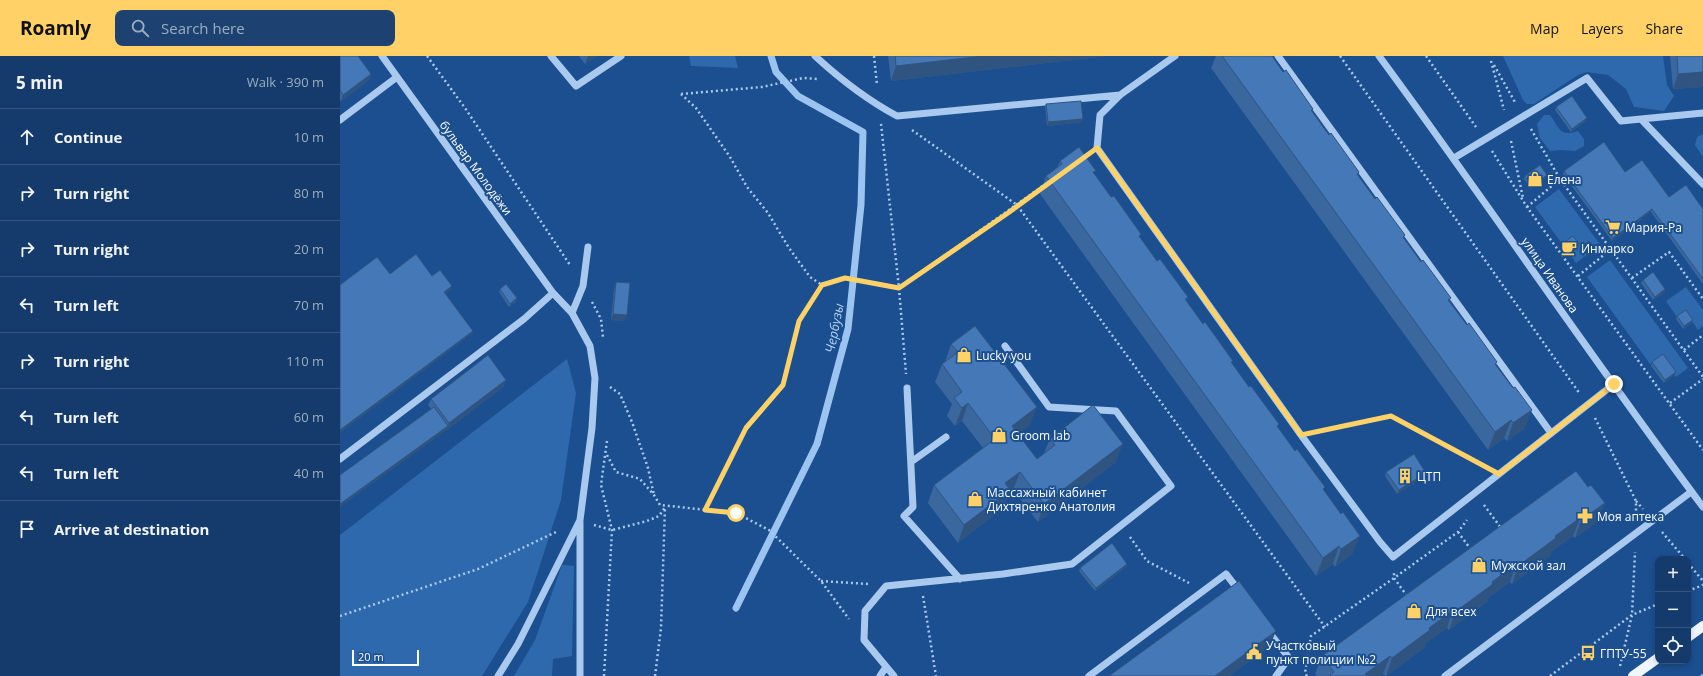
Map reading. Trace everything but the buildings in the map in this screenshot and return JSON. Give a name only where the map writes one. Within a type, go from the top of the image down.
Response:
[{"type":"main road","points":[[1691,635],[1703,626]]},
{"type":"main road","points":[[1633,676],[1655,660]]},
{"type":"street","name":"бульвар Молодёжи","points":[[382,56],[553,293],[572,313],[590,346],[596,378],[592,428],[580,520]]},
{"type":"street","points":[[551,56],[576,86],[621,56]]},
{"type":"street","points":[[815,56],[843,81],[878,106],[897,116],[1120,95]]},
{"type":"street","points":[[1175,56],[1120,95],[1100,115],[1097,148],[1301,435],[1380,542],[1393,557],[1551,433],[1588,406],[1614,384]]},
{"type":"street","points":[[1278,56],[1551,433]]},
{"type":"street","name":"улица Иванова","points":[[1379,56],[1454,158],[1703,508]]},
{"type":"street","points":[[340,120],[397,76]]},
{"type":"street","points":[[1454,158],[1586,78],[1621,121],[1703,113]]},
{"type":"street","points":[[1641,119],[1703,184]]},
{"type":"street","points":[[572,313],[583,286],[588,247]]},
{"type":"street","points":[[340,459],[524,319],[553,293]]},
{"type":"street","points":[[894,676],[864,640],[865,611],[886,586],[960,579],[1072,564],[1171,486],[1116,411],[1049,407],[1005,346]]},
{"type":"street","points":[[907,388],[913,507],[904,516],[960,579]]},
{"type":"street","points":[[911,462],[946,437]]},
{"type":"street","points":[[1445,676],[1692,492]]},
{"type":"street","points":[[498,676],[518,644],[580,520]]},
{"type":"street","points":[[580,520],[580,676]]},
{"type":"street","points":[[1089,676],[1226,574],[1244,598]]},
{"type":"street","points":[[1266,627],[1288,658],[1276,676]]},
{"type":"street","points":[[880,676],[886,667]]},
{"type":"path","points":[[427,56],[465,108],[583,286],[601,319],[604,342]]},
{"type":"path","points":[[874,56],[878,106],[899,288],[907,388]]},
{"type":"path","points":[[1340,56],[1588,406],[1636,501],[1632,615],[1619,668]]},
{"type":"path","points":[[1426,56],[1485,140],[1527,206],[1703,450]]},
{"type":"path","points":[[1488,56],[1560,179],[1703,378],[1670,403]]},
{"type":"path","points":[[803,78],[762,87],[681,94],[696,108],[730,157],[747,187],[768,213],[810,277],[822,285]]},
{"type":"path","points":[[910,129],[1017,205],[1325,627]]},
{"type":"path","points":[[1527,206],[1560,179]]},
{"type":"path","points":[[705,510],[746,428],[783,385],[799,321],[822,285],[845,278],[899,288],[1048,183]]},
{"type":"path","points":[[1578,276],[1611,249]]},
{"type":"path","points":[[1632,278],[1669,252],[1703,299]]},
{"type":"path","points":[[1684,350],[1703,335]]},
{"type":"path","points":[[596,378],[620,394],[632,422],[648,468],[654,495]]},
{"type":"path","points":[[609,380],[610,395]]},
{"type":"path","points":[[1301,435],[1391,416],[1499,474]]},
{"type":"path","points":[[604,676],[612,530],[602,486],[607,439]]},
{"type":"path","points":[[616,472],[640,479],[654,495],[660,505],[736,513],[769,530],[821,580],[864,640]]},
{"type":"path","points":[[1481,501],[1502,530]]},
{"type":"path","points":[[340,616],[478,569],[580,520],[612,530],[647,521],[659,516],[666,506]]},
{"type":"path","points":[[655,676],[661,628],[666,506]]},
{"type":"path","points":[[1121,525],[1147,561],[1204,590]]},
{"type":"path","points":[[1458,532],[1476,556]]},
{"type":"path","points":[[1393,557],[1394,578],[1408,597]]},
{"type":"path","points":[[1691,567],[1703,581]]},
{"type":"path","points":[[1307,676],[1305,673],[1311,636],[1394,578]]},
{"type":"path","points":[[821,580],[886,586]]},
{"type":"path","points":[[921,583],[936,676]]},
{"type":"path","points":[[1691,590],[1703,585]]},
{"type":"path","points":[[1550,676],[1632,615],[1655,605]]},
{"type":"shaded area","points":[[689,56],[735,56],[738,68],[691,66]]},
{"type":"shaded area","points":[[1503,56],[1663,56],[1667,85],[1674,96],[1664,111],[1634,107],[1626,89],[1608,75],[1587,72],[1578,75],[1534,104],[1527,104],[1523,100]]},
{"type":"shaded area","points":[[1544,115],[1550,115],[1559,128],[1564,132],[1572,133],[1578,131],[1584,139],[1584,146],[1575,151],[1550,151],[1540,138],[1537,124]]},
{"type":"shaded area","points":[[1703,134],[1703,157],[1695,145],[1697,137]]},
{"type":"shaded area","points":[[1559,189],[1602,247],[1595,253],[1587,244],[1579,250],[1584,257],[1576,263],[1570,254],[1578,247],[1572,239],[1563,245],[1535,207]]},
{"type":"shaded area","points":[[1610,260],[1688,368],[1676,377],[1661,356],[1650,364],[1587,277]]},
{"type":"shaded area","points":[[1686,287],[1703,310],[1703,326],[1698,330],[1685,311],[1677,317],[1666,301]]},
{"type":"shaded area","points":[[567,359],[576,393],[561,500],[528,602],[482,676],[340,676],[340,535]]},
{"type":"shaded area","points":[[562,565],[574,566],[572,656],[553,659],[552,676],[514,676],[535,640]]},
{"type":"waterway","name":"Чербузы","points":[[736,608],[817,444],[848,329],[861,205],[863,132],[798,96],[776,72],[771,56]]},
{"type":"place","name":"Елена","points":[[1535,179]]},
{"type":"place","name":"Мария-Ра","points":[[1613,227]]},
{"type":"place","name":"Инмарко","points":[[1569,248]]},
{"type":"place","name":"Lucky you","points":[[964,355]]},
{"type":"place","name":"Groom lab","points":[[999,435]]},
{"type":"place","name":"ЦТП","points":[[1405,476]]},
{"type":"place","name":"Массажный кабинет Дихтяренко Анатолия","points":[[975,499]]},
{"type":"place","name":"Моя аптека","points":[[1585,516]]},
{"type":"place","name":"Мужской зал","points":[[1479,565]]},
{"type":"place","name":"Для всех","points":[[1414,611]]},
{"type":"place","name":"Участковый пункт полиции №2","points":[[1254,652]]},
{"type":"place","name":"ГПТУ-55","points":[[1588,653]]},
{"type":"route","points":[[736,513],[705,510],[746,428],[783,385],[799,321],[822,285],[845,278],[899,288],[1008,213],[1097,148],[1301,435],[1391,416],[1499,474],[1588,406],[1614,384]]}]
